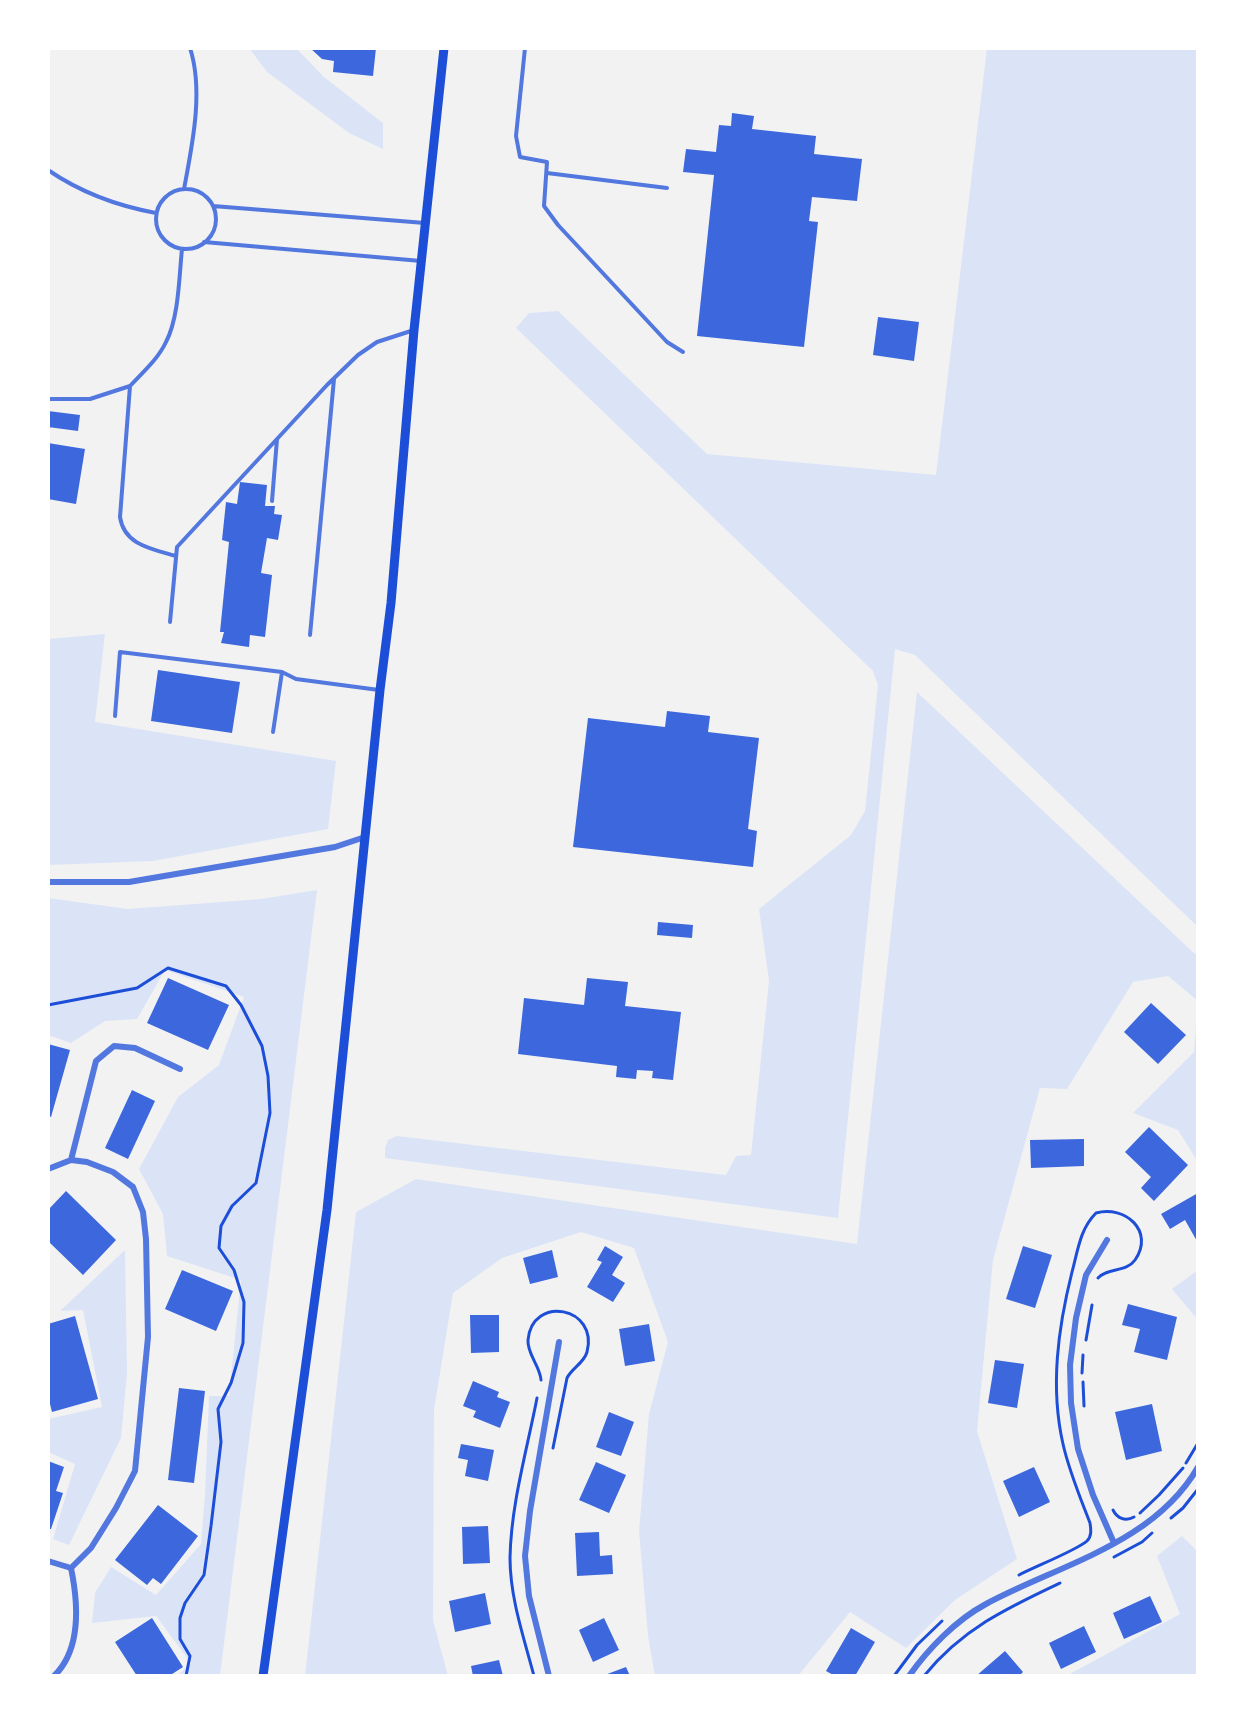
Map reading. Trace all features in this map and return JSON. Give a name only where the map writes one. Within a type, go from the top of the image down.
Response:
[{"type":"main road","points":[[263,1676],[327,1210],[380,690],[391,603],[414,330],[444,48]]},
{"type":"street","points":[[48,882],[129,882],[334,847],[365,837]]},
{"type":"street","points":[[71,1160],[96,1060],[114,1046],[135,1048],[180,1069]]},
{"type":"street","points":[[48,1169],[71,1160],[87,1162],[114,1172],[132,1187],[143,1212],[148,1291],[148,1337],[135,1471],[116,1508],[91,1548],[71,1568]]},
{"type":"street","points":[[1107,1240],[1086,1275],[1076,1318],[1070,1365],[1071,1403],[1078,1449],[1093,1495],[1114,1543]]},
{"type":"street","points":[[549,1676],[529,1596],[525,1556],[530,1511],[559,1342]]},
{"type":"street","points":[[909,1676],[931,1649],[984,1605],[1114,1543],[1140,1528],[1161,1511],[1181,1490],[1198,1467]]},
{"type":"street","points":[[48,1561],[71,1568]]},
{"type":"street","points":[[54,1676],[59,1671],[74,1641],[77,1595],[71,1568]]},
{"type":"lane","points":[[184,189],[195,122],[196,80],[190,48]]},
{"type":"lane","points":[[525,48],[516,136],[520,157],[547,162],[544,206],[558,225],[667,342],[683,352]]},
{"type":"lane","points":[[48,170],[64,181],[104,198],[128,207],[156,213]]},
{"type":"lane","points":[[547,173],[667,188]]},
{"type":"lane","points":[[194,190],[203,194],[213,206],[216,220],[214,230],[204,242],[192,248],[173,246],[165,240],[156,223],[156,213],[160,204],[166,196],[175,191],[194,190]]},
{"type":"lane","points":[[213,206],[426,223]]},
{"type":"lane","points":[[204,242],[423,261]]},
{"type":"lane","points":[[48,399],[90,399],[130,386],[151,365],[167,340],[173,323],[182,248]]},
{"type":"lane","points":[[170,622],[177,547],[358,355],[377,342],[414,330]]},
{"type":"lane","points":[[310,635],[334,378]]},
{"type":"lane","points":[[130,386],[121,527],[135,542],[176,556]]},
{"type":"lane","points":[[272,501],[277,439]]},
{"type":"lane","points":[[115,716],[120,652],[282,672],[296,679],[380,690]]},
{"type":"lane","points":[[273,732],[282,672]]},
{"type":"path","points":[[48,1005],[137,988],[168,968],[226,986],[241,1005],[262,1046],[268,1076],[270,1113],[256,1184],[232,1206],[221,1226],[219,1248],[234,1270],[244,1302],[243,1343],[231,1383],[218,1409],[221,1442],[204,1575],[184,1603],[180,1618],[180,1639],[190,1656],[186,1676]]},
{"type":"path","points":[[1036,1566],[1087,1540],[1091,1531],[1063,1444],[1058,1410],[1056,1378],[1062,1311],[1084,1228],[1096,1213],[1112,1211],[1127,1216],[1134,1221],[1141,1240],[1135,1260],[1122,1270],[1105,1272],[1097,1279]]},
{"type":"path","points":[[1085,1340],[1093,1298]]},
{"type":"path","points":[[1084,1352],[1082,1372],[1085,1415]]},
{"type":"path","points":[[1109,1501],[1118,1516],[1130,1519],[1137,1516],[1170,1483],[1185,1465],[1198,1443]]},
{"type":"path","points":[[1167,1522],[1183,1508],[1198,1489]]},
{"type":"path","points":[[1107,1560],[1134,1546],[1158,1528]]},
{"type":"path","points":[[924,1676],[944,1654],[979,1624],[1067,1580]]},
{"type":"shaded area","points":[[249,48],[296,48],[324,77],[383,123],[383,149],[349,133],[267,72]]},
{"type":"shaded area","points":[[987,48],[1198,48],[1198,927],[915,655],[895,649],[838,1218],[385,1158],[388,1140],[397,1136],[726,1175],[736,1156],[751,1155],[769,981],[759,909],[851,835],[865,811],[878,685],[873,671],[516,328],[529,313],[558,311],[707,454],[936,475]]},
{"type":"shaded area","points":[[105,634],[95,722],[336,761],[328,829],[153,861],[48,865],[48,639]]},
{"type":"shaded area","points":[[917,692],[1198,957],[1198,1001],[1168,976],[1133,982],[1067,1089],[1040,1088],[993,1260],[977,1431],[1017,1559],[955,1600],[906,1648],[850,1612],[798,1676],[655,1676],[648,1636],[639,1531],[649,1414],[668,1342],[634,1248],[581,1232],[502,1258],[453,1293],[434,1410],[433,1620],[448,1676],[305,1676],[356,1212],[416,1179],[857,1244]]},
{"type":"shaded area","points":[[317,890],[220,1676],[177,1676],[191,1663],[156,1616],[92,1623],[95,1593],[111,1567],[156,1595],[201,1544],[209,1396],[229,1396],[241,1280],[167,1256],[163,1214],[139,1169],[178,1097],[219,1065],[244,997],[165,970],[137,1019],[105,1021],[71,1043],[48,1035],[48,898],[128,909],[261,899]]},
{"type":"shaded area","points":[[1198,1001],[1198,1162],[1178,1130],[1133,1113],[1194,1052]]},
{"type":"shaded area","points":[[125,1250],[127,1373],[121,1438],[69,1545],[53,1539],[75,1464],[48,1452],[48,1419],[102,1407],[83,1310],[60,1311]]},
{"type":"shaded area","points":[[1198,1270],[1198,1319],[1197,1319],[1172,1289]]},
{"type":"shaded area","points":[[1182,1536],[1198,1552],[1198,1676],[1066,1676],[1180,1614],[1157,1556]]},
{"type":"building","points":[[310,48],[376,48],[373,76],[333,72],[334,61],[322,59]]},
{"type":"building","points":[[732,113],[754,116],[752,129],[816,136],[814,154],[862,159],[857,201],[812,197],[809,221],[818,222],[804,347],[697,336],[714,175],[683,172],[686,149],[716,152],[719,125],[731,126]]},
{"type":"building","points":[[878,317],[919,322],[914,361],[873,355]]},
{"type":"building","points":[[48,411],[80,415],[78,431],[48,427]]},
{"type":"building","points":[[48,443],[85,449],[76,504],[48,499]]},
{"type":"building","points":[[240,482],[267,485],[265,506],[275,506],[274,514],[282,515],[278,540],[267,538],[261,573],[272,575],[265,637],[250,635],[249,647],[221,643],[224,632],[220,632],[229,542],[222,540],[226,502],[237,504]]},
{"type":"building","points":[[158,670],[240,682],[232,733],[151,721]]},
{"type":"building","points":[[667,711],[710,716],[708,732],[759,738],[748,829],[757,831],[753,867],[573,847],[588,718],[665,727]]},
{"type":"building","points":[[658,922],[693,925],[692,938],[657,935]]},
{"type":"building","points":[[168,978],[229,1005],[208,1050],[147,1023]]},
{"type":"building","points":[[587,978],[628,982],[625,1006],[681,1012],[673,1080],[652,1078],[653,1071],[637,1070],[636,1079],[616,1077],[617,1066],[518,1054],[524,998],[584,1005]]},
{"type":"building","points":[[1151,1003],[1186,1035],[1158,1064],[1124,1032]]},
{"type":"building","points":[[48,1044],[70,1050],[51,1117],[48,1116]]},
{"type":"building","points":[[132,1090],[155,1101],[128,1159],[105,1148]]},
{"type":"building","points":[[1149,1127],[1188,1165],[1154,1201],[1141,1188],[1151,1177],[1125,1152]]},
{"type":"building","points":[[1084,1139],[1084,1166],[1031,1168],[1030,1140]]},
{"type":"building","points":[[66,1191],[116,1240],[83,1275],[48,1241],[48,1210]]},
{"type":"building","points":[[1198,1193],[1198,1243],[1185,1220],[1170,1229],[1161,1214]]},
{"type":"building","points":[[605,1246],[623,1257],[612,1275],[625,1283],[613,1302],[587,1287],[602,1262],[597,1260]]},
{"type":"building","points":[[1023,1246],[1052,1255],[1035,1308],[1006,1299]]},
{"type":"building","points":[[552,1250],[558,1277],[530,1284],[523,1258]]},
{"type":"building","points":[[182,1270],[233,1291],[216,1331],[165,1309]]},
{"type":"building","points":[[1128,1304],[1177,1317],[1167,1360],[1134,1352],[1140,1329],[1122,1325]]},
{"type":"building","points":[[470,1315],[499,1315],[499,1352],[471,1353]]},
{"type":"building","points":[[75,1316],[98,1399],[52,1412],[48,1396],[48,1324]]},
{"type":"building","points":[[649,1324],[655,1361],[625,1366],[619,1329]]},
{"type":"building","points":[[995,1360],[1024,1364],[1017,1408],[988,1403]]},
{"type":"building","points":[[473,1381],[499,1392],[497,1397],[510,1402],[500,1428],[473,1417],[476,1411],[463,1406]]},
{"type":"building","points":[[179,1388],[205,1391],[194,1483],[168,1480]]},
{"type":"building","points":[[1152,1404],[1162,1451],[1126,1460],[1115,1412]]},
{"type":"building","points":[[609,1412],[634,1422],[621,1456],[596,1447]]},
{"type":"building","points":[[461,1444],[494,1450],[488,1481],[465,1476],[468,1460],[458,1458]]},
{"type":"building","points":[[48,1461],[64,1467],[56,1491],[63,1493],[51,1529],[48,1529]]},
{"type":"building","points":[[596,1462],[626,1475],[609,1513],[579,1500]]},
{"type":"building","points":[[1034,1467],[1050,1502],[1019,1517],[1003,1481]]},
{"type":"building","points":[[158,1505],[198,1536],[161,1584],[153,1578],[147,1585],[115,1560]]},
{"type":"building","points":[[488,1526],[490,1563],[463,1564],[462,1527]]},
{"type":"building","points":[[599,1532],[600,1556],[612,1555],[613,1574],[577,1576],[575,1533]]},
{"type":"building","points":[[485,1593],[491,1624],[455,1632],[449,1601]]},
{"type":"building","points":[[1150,1596],[1162,1622],[1124,1639],[1113,1613]]},
{"type":"building","points":[[152,1618],[183,1667],[169,1676],[137,1676],[115,1642]]},
{"type":"building","points":[[604,1618],[619,1650],[593,1662],[579,1630]]},
{"type":"building","points":[[1084,1626],[1096,1652],[1061,1669],[1049,1643]]},
{"type":"building","points":[[851,1628],[875,1642],[855,1676],[835,1676],[826,1671]]},
{"type":"building","points":[[1005,1651],[1023,1672],[1019,1676],[976,1676]]},
{"type":"building","points":[[499,1660],[503,1676],[473,1676],[471,1666]]},
{"type":"building","points":[[626,1667],[630,1676],[602,1676]]}]
